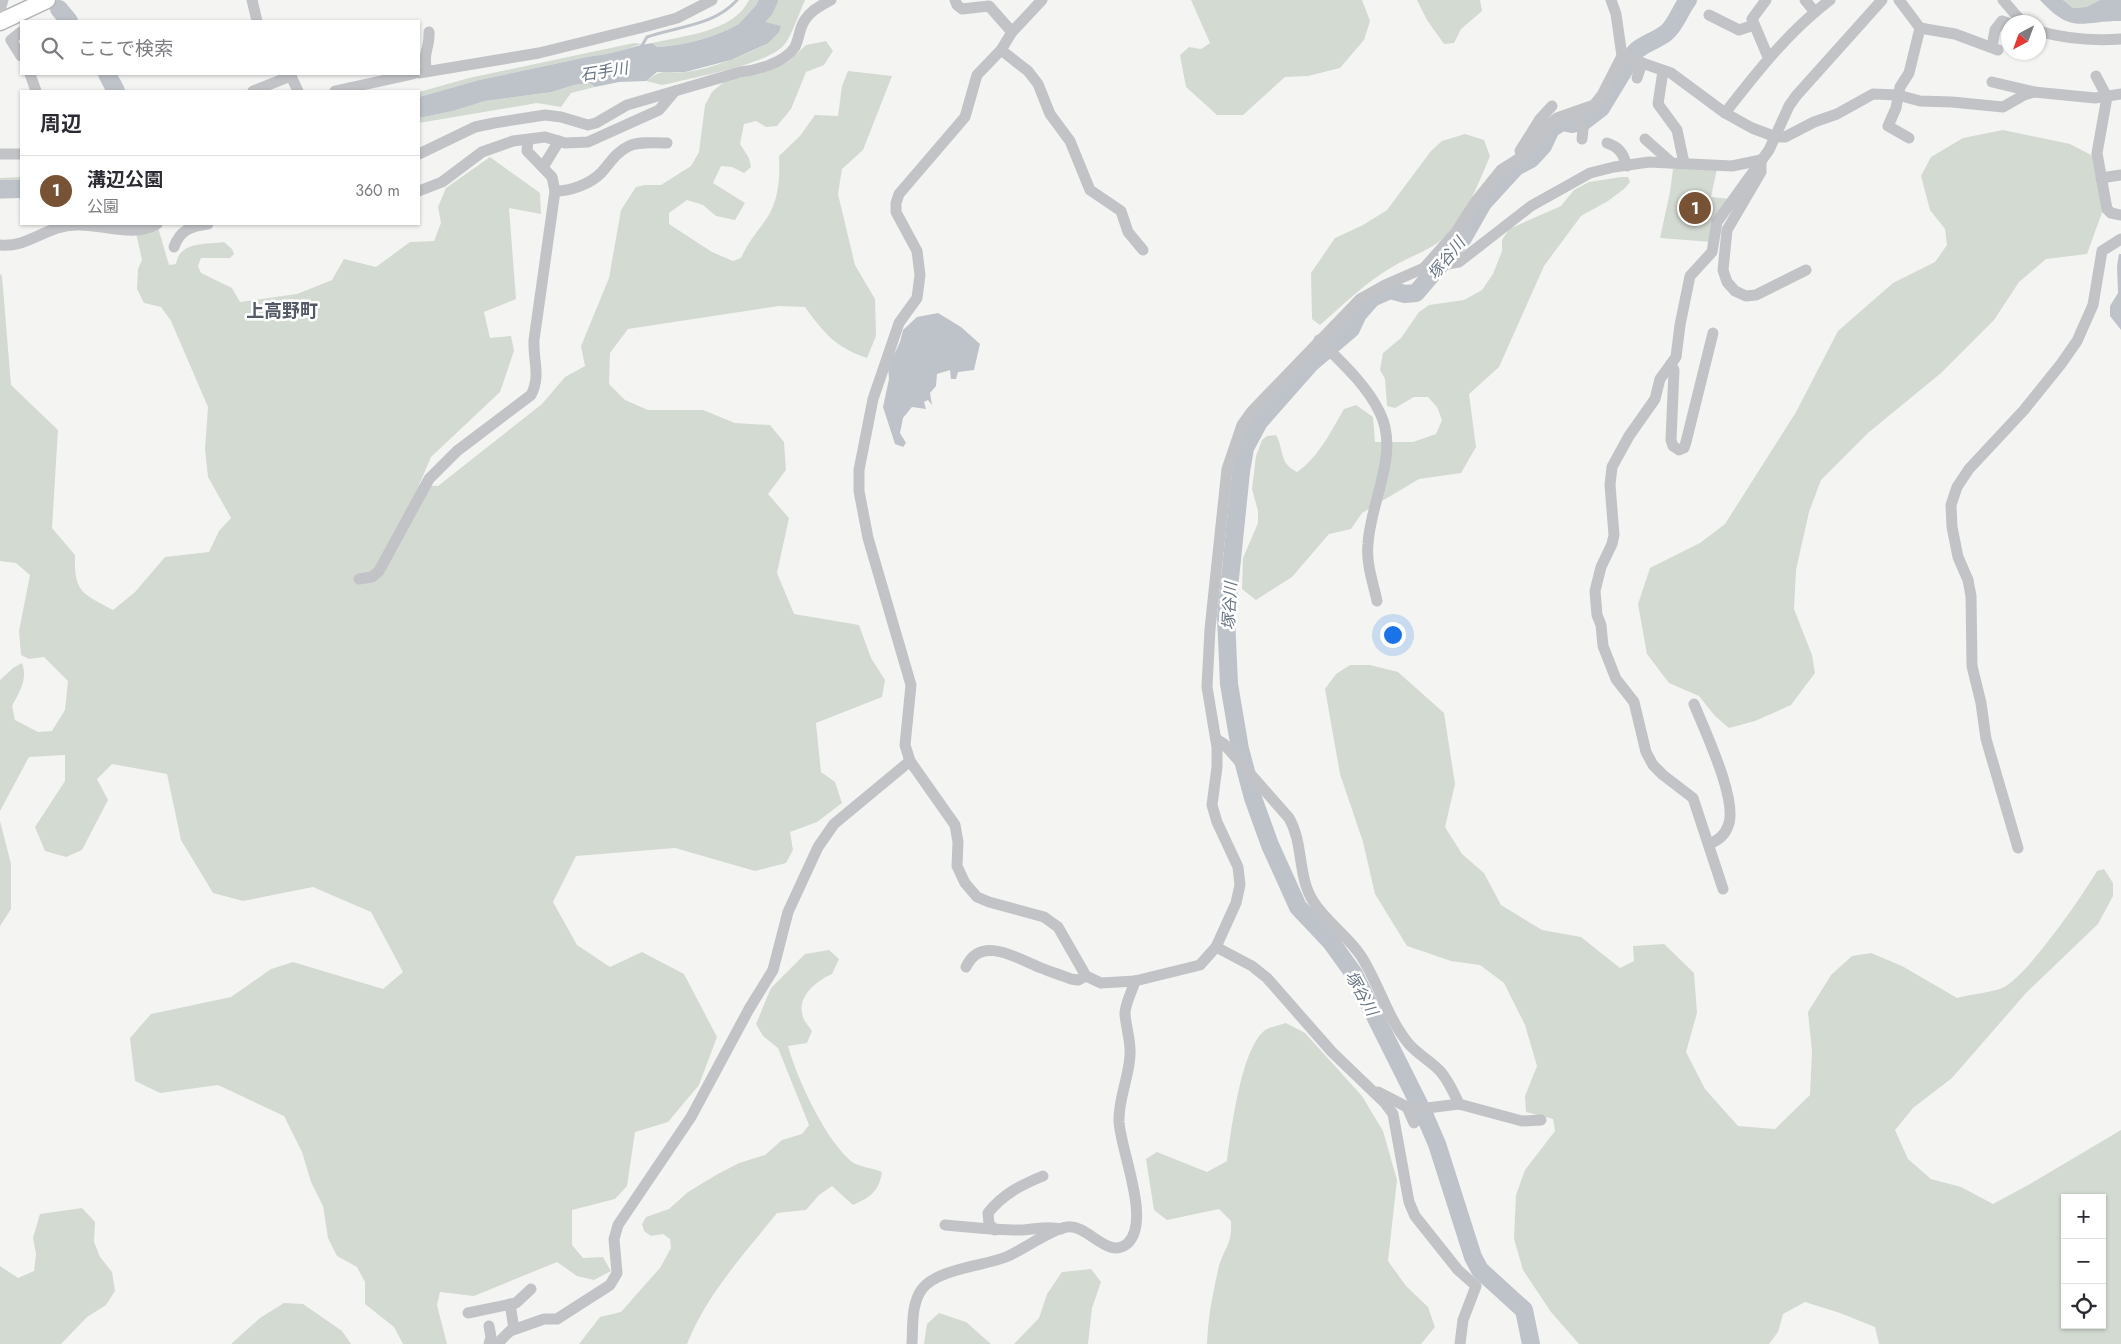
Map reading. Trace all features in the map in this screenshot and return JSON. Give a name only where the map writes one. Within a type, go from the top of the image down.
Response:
[{"type":"highway","points":[[2,21],[25,17],[47,0]]},
{"type":"street","points":[[2,21],[0,10],[3,0]]},
{"type":"street","points":[[252,0],[254,20]]},
{"type":"street","points":[[429,32],[429,39],[423,56],[423,72],[539,53],[644,27],[677,18],[712,0]]},
{"type":"street","points":[[420,154],[475,127],[494,123],[545,115],[561,117],[588,125],[626,105],[677,89],[740,72],[755,70],[781,58],[795,46],[809,14],[831,0]]},
{"type":"street","points":[[954,0],[962,10],[989,6],[1012,32]]},
{"type":"street","points":[[1042,0],[1012,32],[1001,50],[977,75],[965,118],[899,194],[896,212],[917,251],[920,275],[917,298],[899,323],[889,347],[866,426],[859,491],[868,538],[912,685],[905,745],[910,761],[955,824],[958,842],[957,866],[966,883],[977,897],[1044,917],[1058,927],[1086,976],[1101,983],[1135,981],[1200,965],[1216,947],[1236,903],[1240,885],[1238,868],[1217,822],[1212,805],[1217,767],[1216,739],[1207,687],[1208,657],[1227,469],[1242,424],[1264,398],[1321,342],[1360,299],[1385,285],[1427,268],[1459,262],[1471,255],[1507,223],[1570,184],[1601,169],[1649,162],[1732,166],[1761,160]]},
{"type":"street","points":[[1611,0],[1637,78]]},
{"type":"street","points":[[1766,0],[1752,19],[1768,58]]},
{"type":"street","points":[[1805,0],[1815,12]]},
{"type":"street","points":[[1725,113],[1768,58],[1830,0]]},
{"type":"street","points":[[1723,889],[1693,798],[1653,765],[1646,752],[1634,702],[1616,679],[1603,646],[1595,602],[1595,591],[1601,567],[1612,544],[1614,535],[1610,486],[1612,467],[1629,436],[1655,399],[1660,379],[1672,364],[1678,350],[1680,325],[1690,276],[1712,252],[1717,222],[1776,137],[1789,106],[1796,96],[1881,0]]},
{"type":"street","points":[[1898,0],[1920,28],[1955,34],[1995,48],[1998,24],[2001,22]]},
{"type":"street","points":[[2003,0],[2016,15]]},
{"type":"street","points":[[1709,16],[1739,30],[1754,24]]},
{"type":"street","points":[[1910,138],[1888,126],[1896,108],[1900,87],[1909,73],[1920,28]]},
{"type":"street","points":[[20,33],[11,40],[20,54]]},
{"type":"street","points":[[2046,33],[2066,38],[2089,40],[2121,38]]},
{"type":"street","points":[[1001,50],[1028,71],[1038,84],[1050,114],[1070,141],[1090,190],[1121,211],[1128,232],[1143,250]]},
{"type":"street","points":[[1631,60],[1671,73],[1725,113],[1752,128],[1776,137],[1784,136],[1837,114],[1873,94],[1898,95],[1920,101],[2003,107],[2024,95],[2034,92]]},
{"type":"street","points":[[1501,170],[1529,152],[1550,124],[1557,118],[1578,119],[1594,105],[1631,60]]},
{"type":"street","points":[[1663,70],[1658,104],[1677,130],[1678,163]]},
{"type":"street","points":[[30,75],[36,90]]},
{"type":"street","points":[[255,90],[290,75],[298,90]]},
{"type":"street","points":[[338,90],[365,79],[404,75]]},
{"type":"street","points":[[2096,76],[2107,97],[2097,154],[2107,209],[2111,213],[2121,215]]},
{"type":"street","points":[[1992,82],[2034,92],[2067,97],[2107,97],[2121,94]]},
{"type":"street","points":[[420,190],[442,182],[482,152],[513,142],[545,137],[559,141],[588,142],[659,110],[677,89]]},
{"type":"street","points":[[1427,268],[1456,232],[1476,201],[1528,140],[1535,126],[1552,106]]},
{"type":"street","points":[[1578,119],[1582,139]]},
{"type":"street","points":[[359,579],[372,577],[379,571],[429,479],[443,463],[531,395],[536,385],[538,372],[534,354],[534,332],[548,252],[555,191],[552,177],[527,150],[528,140]]},
{"type":"street","points":[[1645,140],[1678,163]]},
{"type":"street","points":[[543,167],[559,141]]},
{"type":"street","points":[[555,191],[574,188],[590,181],[600,174],[620,151],[631,145],[646,142],[667,143]]},
{"type":"street","points":[[1607,143],[1615,146],[1622,152],[1627,166]]},
{"type":"street","points":[[0,154],[20,154]]},
{"type":"street","points":[[1761,160],[1761,172],[1727,230],[1724,270],[1727,282],[1736,291],[1746,296],[1756,295],[1806,270]]},
{"type":"street","points":[[2102,178],[2121,176]]},
{"type":"street","points":[[0,245],[20,245],[46,231],[71,225]]},
{"type":"street","points":[[86,225],[132,231],[153,225]]},
{"type":"street","points":[[174,247],[178,238],[185,230],[204,225]]},
{"type":"street","points":[[2018,848],[1986,739],[1981,703],[1972,666],[1971,596],[1968,580],[1958,557],[1952,527],[1951,505],[1957,487],[1969,469],[2024,410],[2061,364],[2077,340],[2093,305],[2102,251],[2121,239]]},
{"type":"street","points":[[1672,364],[1674,370],[1670,440],[1673,446],[1679,450],[1684,448],[1686,442],[1713,333]]},
{"type":"street","points":[[1321,342],[1372,399],[1381,414],[1386,432],[1387,450],[1367,546],[1368,567],[1377,601]]},
{"type":"street","points":[[1694,704],[1721,771],[1729,799],[1729,825],[1721,837],[1709,844]]},
{"type":"street","points":[[1216,739],[1224,744],[1289,818],[1295,829],[1300,871],[1306,889],[1314,904],[1361,956],[1396,1025],[1409,1044],[1439,1071],[1454,1091],[1459,1104]]},
{"type":"street","points":[[497,1344],[502,1337],[514,1329],[544,1319],[557,1319],[603,1291],[615,1280],[617,1273],[614,1239],[618,1225],[691,1117],[749,1009],[773,970],[788,912],[822,842],[834,824],[910,761]]},
{"type":"street","points":[[1216,947],[1252,966],[1267,978],[1332,1052],[1374,1091],[1393,1114],[1409,1202],[1415,1216],[1453,1264],[1476,1286],[1464,1320],[1460,1344]]},
{"type":"street","points":[[966,967],[970,958],[981,952],[996,950],[1071,979],[1082,979],[1086,976]]},
{"type":"street","points":[[945,1225],[995,1230],[1026,1230],[1049,1226],[1061,1229],[1079,1228],[1111,1248],[1120,1247],[1127,1243],[1134,1233],[1137,1222],[1119,1123],[1119,1105],[1130,1055],[1125,1012],[1135,981]]},
{"type":"street","points":[[1374,1091],[1417,1108],[1459,1104],[1522,1121],[1541,1120]]},
{"type":"street","points":[[1414,1124],[1417,1108]]},
{"type":"street","points":[[995,1230],[989,1224],[988,1213],[998,1200],[1019,1186],[1043,1176]]},
{"type":"street","points":[[912,1344],[917,1300],[923,1288],[930,1282],[938,1277],[1006,1257],[1061,1229]]},
{"type":"street","points":[[468,1313],[516,1303],[531,1289]]},
{"type":"street","points":[[510,1304],[514,1329]]},
{"type":"street","points":[[489,1326],[491,1338],[489,1344]]},
{"type":"shaded area","points":[[749,0],[805,0],[784,45],[763,58],[715,73],[662,85],[646,81],[657,74],[665,72],[686,72],[717,65],[767,44],[749,18],[728,30],[692,42],[656,47],[652,43],[692,35],[720,26],[742,11]]},
{"type":"shaded area","points":[[1191,0],[1362,0],[1370,21],[1364,40],[1340,68],[1308,76],[1285,77],[1243,115],[1217,115],[1186,87],[1180,55],[1189,47],[1201,49],[1210,43]]},
{"type":"shaded area","points":[[1417,0],[1480,0],[1482,11],[1461,29],[1454,43],[1444,44],[1427,20]]},
{"type":"shaded area","points":[[2063,0],[2100,0],[2086,7],[2073,8]]},
{"type":"shaded area","points":[[826,41],[833,51],[824,65],[806,72],[791,109],[777,126],[766,127],[756,121],[744,124],[740,144],[749,158],[751,167],[744,173],[732,167],[721,166],[713,183],[745,203],[735,220],[716,216],[703,205],[687,200],[669,213],[669,224],[712,252],[733,261],[741,258],[767,218],[774,203],[779,180],[779,156],[800,136],[815,115],[838,116],[842,86],[848,71],[892,76],[863,150],[842,169],[838,194],[855,265],[875,299],[876,336],[867,358],[847,349],[831,338],[805,307],[779,306],[628,329],[610,353],[609,384],[625,400],[648,410],[703,410],[735,423],[770,425],[784,442],[786,470],[768,494],[789,518],[777,573],[794,614],[859,625],[871,658],[885,680],[882,697],[816,723],[821,772],[835,782],[842,803],[817,822],[790,832],[793,850],[786,863],[755,871],[675,848],[576,856],[553,902],[577,945],[610,967],[642,952],[684,974],[717,1037],[699,1085],[668,1122],[635,1132],[627,1186],[615,1199],[572,1210],[572,1245],[583,1258],[603,1257],[611,1271],[594,1280],[577,1276],[557,1262],[474,1296],[440,1292],[437,1305],[447,1344],[403,1344],[394,1327],[365,1304],[365,1282],[357,1267],[337,1256],[328,1238],[323,1206],[311,1182],[302,1152],[284,1116],[218,1085],[160,1093],[135,1081],[130,1038],[151,1014],[231,997],[271,969],[293,962],[383,989],[403,972],[371,912],[313,887],[243,901],[213,893],[181,840],[167,774],[112,764],[97,779],[108,800],[82,850],[66,857],[45,851],[35,827],[65,781],[65,755],[29,757],[0,811],[0,680],[13,668],[22,663],[24,680],[12,706],[15,720],[38,732],[52,731],[65,710],[68,681],[44,657],[29,659],[21,655],[19,631],[30,575],[16,563],[0,561],[0,274],[2,276],[11,385],[58,430],[52,528],[75,555],[78,585],[94,600],[113,610],[135,592],[165,557],[209,552],[219,531],[231,518],[208,477],[205,449],[208,407],[171,321],[161,307],[144,303],[137,289],[138,269],[142,260],[134,225],[157,225],[169,265],[176,264],[182,251],[188,248],[201,244],[224,242],[232,249],[234,254],[230,258],[201,258],[198,266],[201,273],[232,288],[240,302],[297,294],[332,280],[344,259],[376,267],[410,242],[434,241],[441,223],[438,207],[446,188],[490,157],[540,193],[541,214],[509,208],[516,299],[484,312],[490,338],[511,336],[514,351],[500,392],[431,457],[419,485],[438,486],[542,404],[565,377],[585,366],[581,346],[609,278],[621,210],[636,187],[661,185],[691,166],[699,152],[705,105],[712,92],[726,80],[761,74],[789,61],[806,45]]},
{"type":"shaded area","points":[[634,43],[642,44],[608,55],[592,56],[479,80],[420,97],[420,92],[469,78]]},
{"type":"shaded area","points":[[589,83],[595,87],[571,93],[561,107],[537,103],[420,123],[420,118],[453,111],[485,101],[552,92],[574,85]]},
{"type":"shaded area","points":[[2003,130],[2070,144],[2095,157],[2104,207],[2087,254],[2046,259],[2019,282],[1994,320],[1941,373],[1868,433],[1821,480],[1809,512],[1796,570],[1794,609],[1812,655],[1815,673],[1791,705],[1755,721],[1729,728],[1715,716],[1699,696],[1669,683],[1647,654],[1638,604],[1650,568],[1700,543],[1725,524],[1796,412],[1838,331],[1893,283],[1935,262],[1947,245],[1945,229],[1930,210],[1921,176],[1931,157],[1963,138]]},
{"type":"shaded area","points":[[1465,134],[1484,140],[1490,156],[1472,197],[1455,226],[1442,240],[1392,267],[1373,280],[1320,325],[1312,319],[1311,273],[1335,238],[1363,225],[1387,210],[1431,151],[1442,141]]},
{"type":"shaded area","points":[[1693,166],[1717,169],[1711,197],[1730,199],[1711,242],[1660,238],[1673,169]]},
{"type":"shaded area","points":[[20,177],[20,198],[0,199],[0,178]]},
{"type":"shaded area","points":[[1628,177],[1630,182],[1608,201],[1581,216],[1544,266],[1499,367],[1469,394],[1476,447],[1461,473],[1419,479],[1362,513],[1351,529],[1329,534],[1292,577],[1256,600],[1242,589],[1243,558],[1258,523],[1258,511],[1252,489],[1256,456],[1262,440],[1267,436],[1276,435],[1284,460],[1297,472],[1318,451],[1344,409],[1356,405],[1373,417],[1375,442],[1413,442],[1436,434],[1442,420],[1437,407],[1428,397],[1414,397],[1395,408],[1387,406],[1385,379],[1380,370],[1383,353],[1401,338],[1419,312],[1429,305],[1464,300],[1482,290],[1493,274],[1502,251],[1502,240],[1509,229],[1561,206],[1574,190],[1589,182]]},
{"type":"shaded area","points":[[1350,665],[1370,665],[1398,672],[1444,713],[1455,784],[1445,827],[1462,854],[1484,873],[1501,905],[1542,930],[1581,937],[1620,968],[1634,961],[1633,946],[1664,944],[1694,973],[1697,1013],[1686,1052],[1705,1089],[1738,1126],[1775,1129],[1810,1095],[1812,1052],[1808,1012],[1831,975],[1852,956],[1871,953],[1902,966],[1957,998],[1997,990],[2012,981],[2025,969],[2067,916],[2097,871],[2104,869],[2113,883],[2113,896],[2098,924],[2026,993],[1952,1078],[1913,1108],[1895,1130],[1908,1159],[1931,1179],[1961,1187],[1993,1204],[2121,1130],[2121,1344],[1879,1344],[1875,1327],[1805,1302],[1783,1314],[1778,1332],[1769,1344],[1579,1344],[1551,1312],[1523,1270],[1514,1239],[1516,1195],[1525,1170],[1555,1131],[1553,1119],[1526,1112],[1525,1096],[1537,1066],[1525,1025],[1504,983],[1480,965],[1451,961],[1407,946],[1375,894],[1363,842],[1340,774],[1325,689],[1336,674]]},
{"type":"shaded area","points":[[0,821],[11,864],[11,909],[0,926]]},
{"type":"shaded area","points":[[829,950],[839,959],[832,974],[814,985],[802,1003],[804,1019],[812,1031],[807,1043],[788,1046],[805,1092],[832,1140],[852,1162],[882,1172],[876,1189],[865,1199],[853,1205],[832,1186],[819,1195],[806,1210],[777,1213],[739,1259],[716,1291],[695,1326],[687,1344],[579,1344],[600,1317],[621,1312],[660,1268],[671,1248],[670,1239],[663,1234],[651,1236],[644,1231],[642,1224],[646,1217],[669,1209],[688,1192],[739,1163],[765,1155],[782,1140],[802,1134],[809,1125],[778,1048],[763,1036],[756,1024],[771,988],[805,954]]},
{"type":"shaded area","points":[[1286,1023],[1305,1033],[1362,1096],[1383,1131],[1397,1180],[1388,1261],[1406,1286],[1428,1307],[1435,1327],[1421,1344],[1207,1344],[1213,1295],[1221,1259],[1229,1241],[1231,1221],[1219,1209],[1167,1220],[1154,1210],[1146,1159],[1157,1152],[1207,1172],[1227,1161],[1238,1092],[1249,1055],[1264,1031]]},
{"type":"shaded area","points":[[82,1208],[95,1222],[94,1242],[100,1257],[112,1272],[115,1291],[106,1305],[87,1317],[61,1344],[0,1344],[0,1266],[18,1278],[34,1271],[36,1254],[33,1238],[40,1214]]},
{"type":"shaded area","points":[[1091,1269],[1101,1282],[1092,1308],[1088,1344],[1014,1344],[1039,1318],[1047,1294],[1062,1272]]},
{"type":"shaded area","points":[[284,1303],[303,1304],[342,1331],[351,1344],[231,1344],[260,1318]]},
{"type":"shaded area","points":[[939,1313],[966,1322],[991,1344],[924,1344],[927,1324]]},
{"type":"water","points":[[2040,0],[2063,0],[2073,8],[2086,7],[2100,0],[2121,0],[2121,21],[2086,24],[2069,22],[2051,11]]},
{"type":"water","points":[[749,18],[781,26],[779,32],[767,44],[731,60],[685,72],[657,72],[646,81],[619,82],[595,87],[589,83],[574,85],[552,92],[485,101],[453,111],[420,118],[420,97],[479,80],[607,54],[644,44],[652,43],[657,47],[693,42],[716,35]]},
{"type":"water","points":[[2119,254],[2121,254],[2121,330],[2110,316],[2110,306],[2118,293],[2117,266]]},
{"type":"water","points":[[938,313],[961,327],[980,344],[974,370],[958,372],[956,379],[951,379],[950,370],[937,374],[936,386],[930,393],[932,405],[928,400],[924,402],[926,409],[912,407],[903,418],[900,433],[906,443],[903,447],[895,444],[883,407],[889,379],[888,367],[900,342],[903,330],[917,317]]},
{"type":"waterway","points":[[641,47],[647,37],[707,20],[728,9],[737,0]]},
{"type":"waterway","name":"石手川","points":[[739,37],[764,10],[769,0]]},
{"type":"waterway","name":"塚谷川","points":[[1531,1344],[1524,1310],[1480,1270],[1473,1257],[1437,1144],[1424,1114],[1354,974],[1331,942],[1298,907],[1270,845],[1253,798],[1240,749],[1229,684],[1226,617],[1241,472],[1245,448],[1259,422],[1310,364],[1351,329],[1358,314],[1372,298],[1390,290],[1405,294],[1416,293],[1463,238],[1483,203],[1516,167],[1531,159],[1543,146],[1551,129],[1562,122],[1572,124],[1584,121],[1601,108],[1635,52],[1669,30],[1688,0]]},
{"type":"waterway","points":[[59,9],[68,20]]},
{"type":"waterway","points":[[108,75],[115,90]]},
{"type":"waterway","name":"石手川","points":[[0,189],[20,189]]},
{"type":"place","name":"溝辺公園","points":[[1695,208]]},
{"type":"district","name":"上高野町","points":[[282,311]]}]
